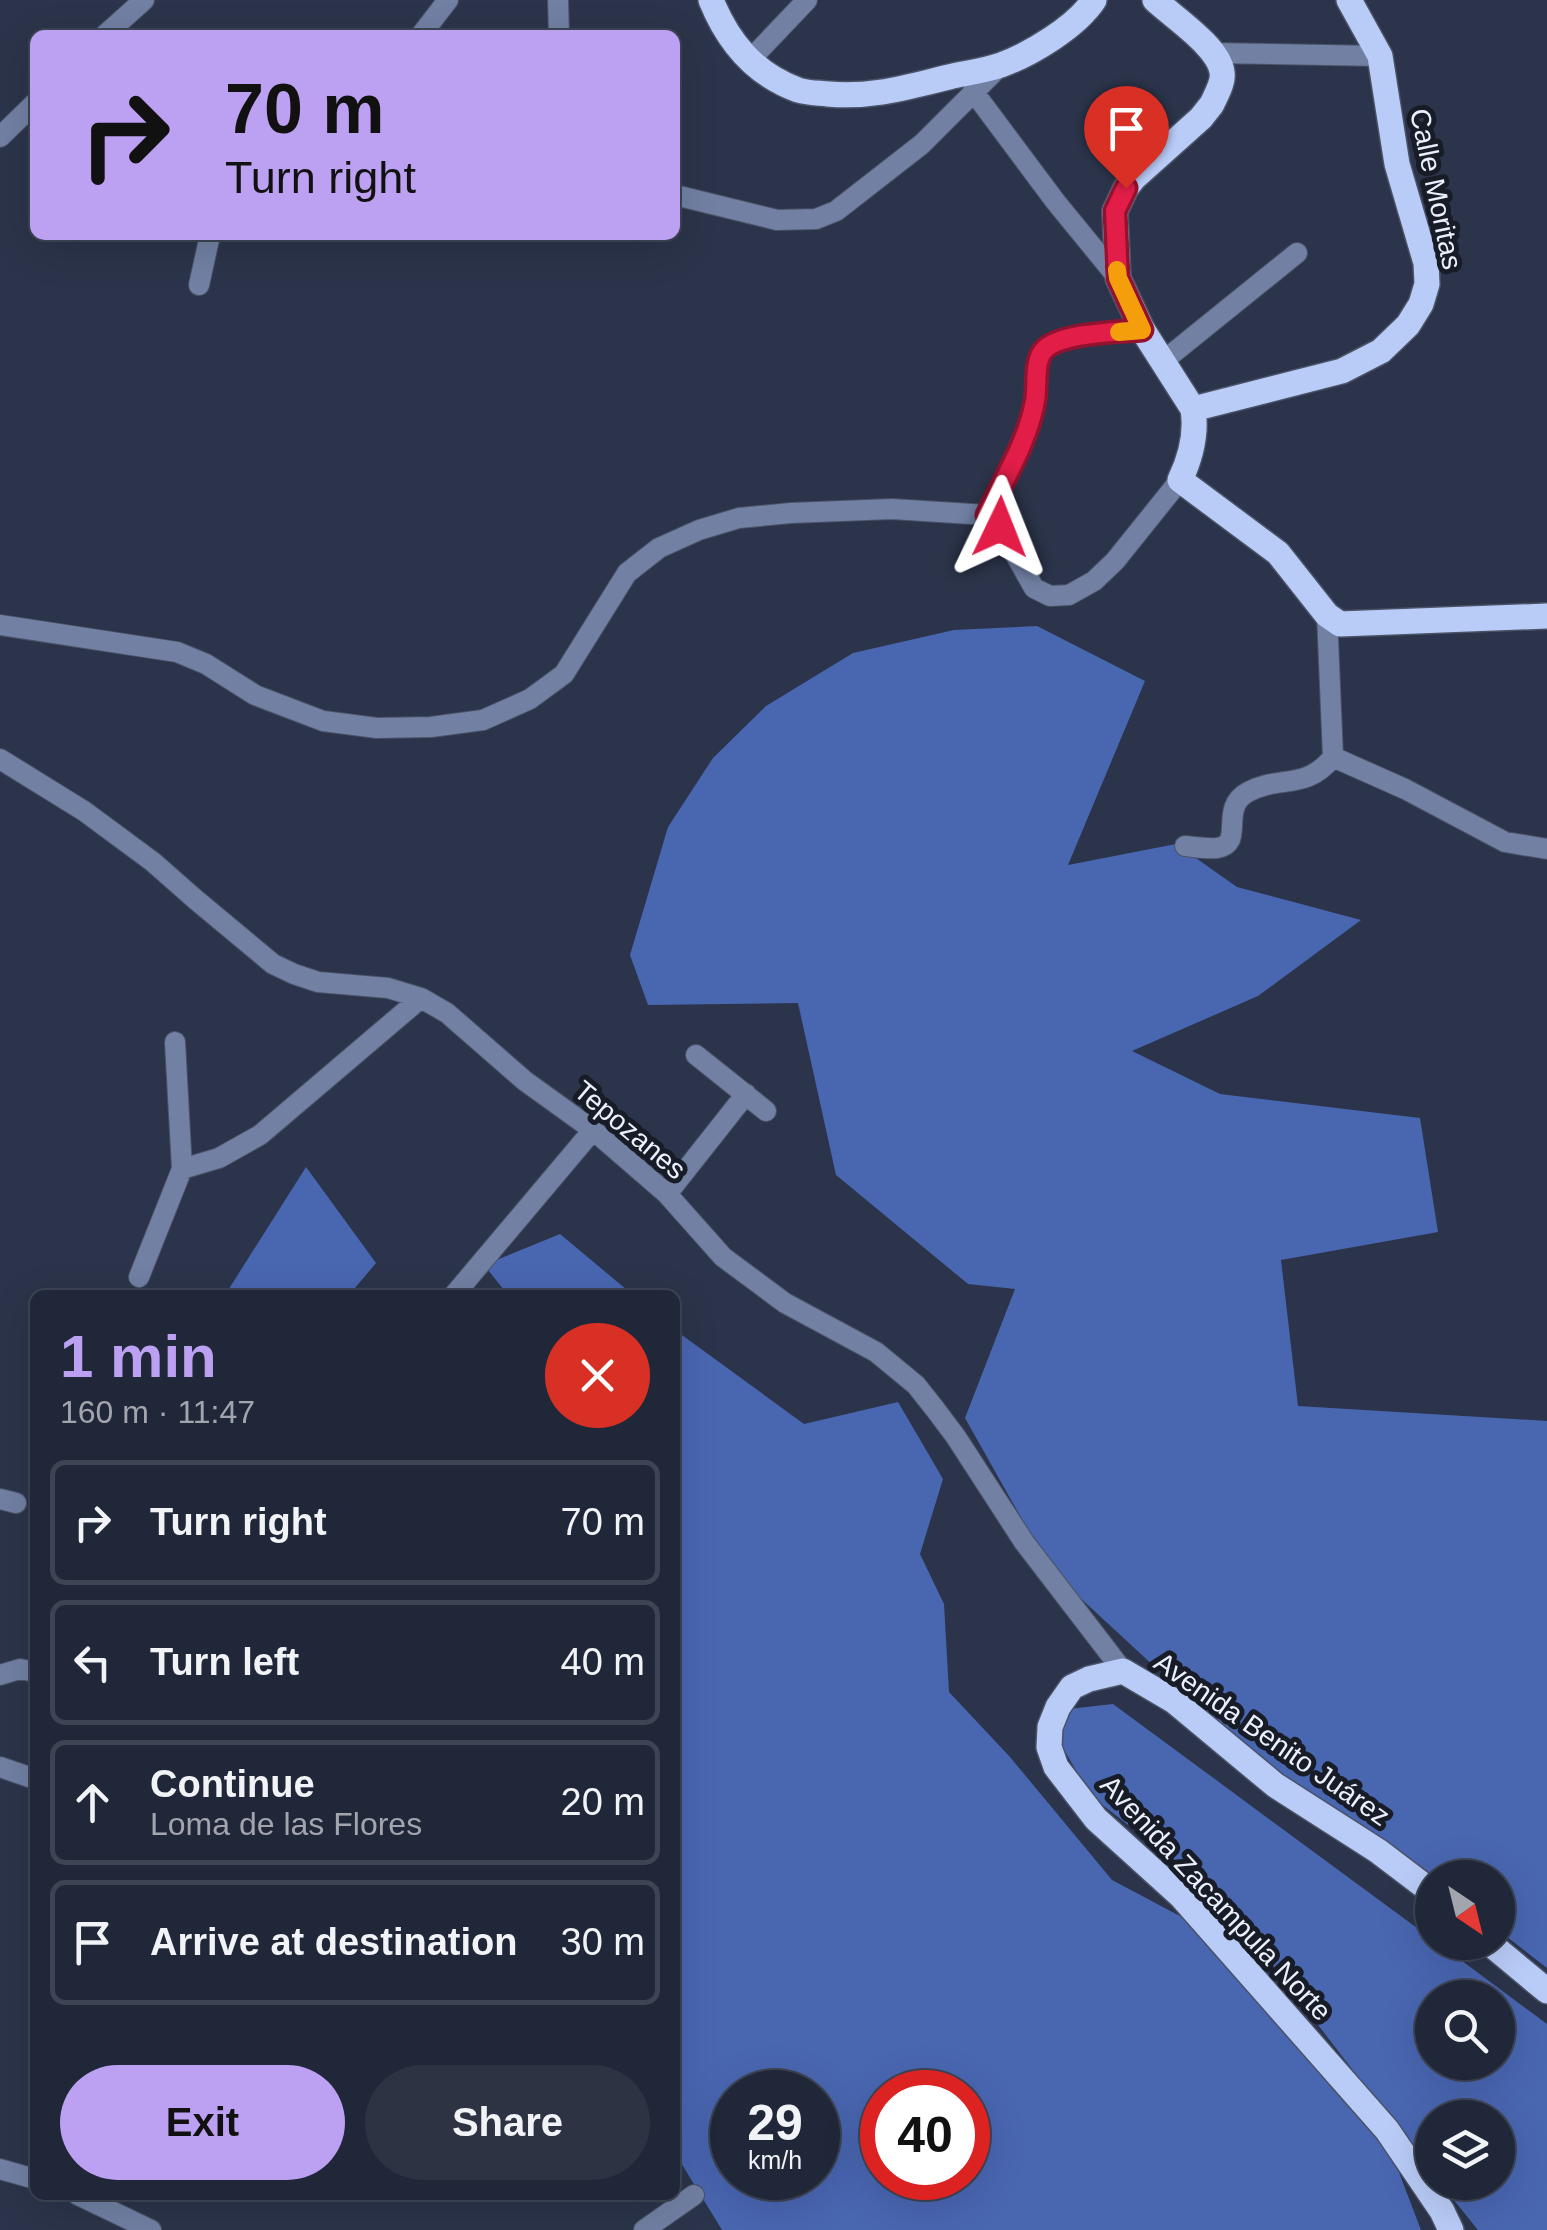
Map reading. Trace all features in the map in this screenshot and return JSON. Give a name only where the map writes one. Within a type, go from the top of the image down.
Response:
[{"type":"main road","points":[[710,0],[732,43],[748,61],[801,91],[838,95],[876,95],[1000,65],[1066,28],[1094,0]]},
{"type":"main road","points":[[1155,0],[1194,33],[1213,54],[1222,72],[1212,104],[1134,178],[1115,211],[1118,278],[1142,330],[1193,409],[1196,426],[1180,480],[1278,553],[1327,614],[1340,624],[1547,616]]},
{"type":"main road","name":"Calle Moritas","points":[[1193,409],[1342,371],[1381,351],[1408,325],[1421,304],[1427,284],[1426,263],[1398,164],[1380,56],[1349,0]]},
{"type":"main road","name":"Avenida Benito Juárez","points":[[1123,1671],[1174,1701],[1275,1785],[1415,1879]]},
{"type":"main road","name":"Avenida Zacampula Norte","points":[[1123,1671],[1089,1678],[1072,1688],[1058,1706],[1050,1726],[1049,1747],[1056,1767],[1096,1819],[1181,1896],[1387,2130],[1451,2230]]},
{"type":"main road","points":[[1510,1960],[1547,1991]]},
{"type":"street","points":[[111,30],[144,0]]},
{"type":"street","points":[[425,30],[448,0]]},
{"type":"street","points":[[558,0],[559,30]]},
{"type":"street","points":[[748,61],[808,0]]},
{"type":"street","points":[[1213,54],[1380,56]]},
{"type":"street","points":[[680,196],[776,220],[816,220],[836,211],[922,144],[1000,65]]},
{"type":"street","points":[[974,92],[1054,201],[1118,278]]},
{"type":"street","points":[[0,137],[30,108]]},
{"type":"street","points":[[199,286],[209,240]]},
{"type":"street","points":[[1162,362],[1296,253]]},
{"type":"street","points":[[987,515],[1028,429],[1040,354],[1062,339],[1142,330]]},
{"type":"street","points":[[0,625],[178,652],[206,664],[256,695],[324,721],[377,728],[483,720],[530,699],[564,674],[627,573],[659,548],[699,530],[738,518],[791,513],[892,508],[987,515],[1000,527],[1034,588],[1050,596],[1069,594],[1094,581],[1116,561],[1180,480]]},
{"type":"street","points":[[1185,846],[1220,848],[1232,836],[1232,810],[1240,797],[1250,790],[1322,771],[1333,757],[1327,614]]},
{"type":"street","points":[[1333,757],[1405,789],[1505,842],[1547,849]]},
{"type":"street","name":"Tepozanes","points":[[0,759],[84,811],[154,862],[273,964],[318,982],[388,988],[421,998],[447,1013],[667,1194],[723,1257],[785,1303],[876,1352],[916,1385],[956,1437],[1024,1542],[1123,1671]]},
{"type":"street","points":[[182,1169],[219,1158],[260,1135],[421,998]]},
{"type":"street","points":[[139,1278],[182,1169],[175,1042]]},
{"type":"street","points":[[696,1055],[766,1111]]},
{"type":"street","points":[[667,1194],[746,1094]]},
{"type":"street","points":[[458,1290],[593,1130]]},
{"type":"street","points":[[0,1675],[30,1671]]},
{"type":"street","points":[[0,1767],[30,1777]]},
{"type":"street","points":[[0,2170],[30,2178]]},
{"type":"street","points":[[644,2230],[694,2195]]},
{"type":"street","points":[[88,2200],[151,2230]]},
{"type":"shaded area","points":[[1037,626],[1145,681],[1068,865],[1176,844],[1237,887],[1361,920],[1258,996],[1132,1051],[1220,1094],[1420,1118],[1438,1232],[1281,1260],[1298,1406],[1547,1421],[1547,1968],[1515,1943],[1515,1860],[1415,1860],[1415,1867],[1284,1786],[1051,1571],[965,1418],[1015,1289],[968,1284],[836,1175],[798,1003],[648,1005],[630,955],[668,827],[713,758],[766,706],[853,653],[954,630]]},
{"type":"shaded area","points":[[306,1167],[376,1263],[353,1290],[228,1290]]},
{"type":"shaded area","points":[[560,1234],[627,1290],[504,1290],[484,1265]]},
{"type":"shaded area","points":[[680,1334],[804,1424],[898,1402],[943,1479],[920,1554],[944,1604],[949,1692],[1010,1757],[1112,1880],[1244,1950],[1379,2120],[1421,2230],[722,2230],[680,2161]]},
{"type":"shaded area","points":[[1113,1704],[1415,1926],[1415,1960],[1461,1960],[1488,1980],[1415,1980],[1415,2080],[1515,2080],[1515,2000],[1547,2024],[1547,2230],[1478,2230],[1454,2200],[1515,2200],[1515,2100],[1415,2100],[1415,2151],[1218,1895],[1091,1796],[1042,1712]]},
{"type":"slow traffic","points":[[1117,270],[1142,330],[1119,332]]},
{"type":"route","points":[[1000,527],[987,515],[1028,429],[1040,354],[1062,339],[1142,330],[1118,278],[1115,211],[1126,188]]}]
